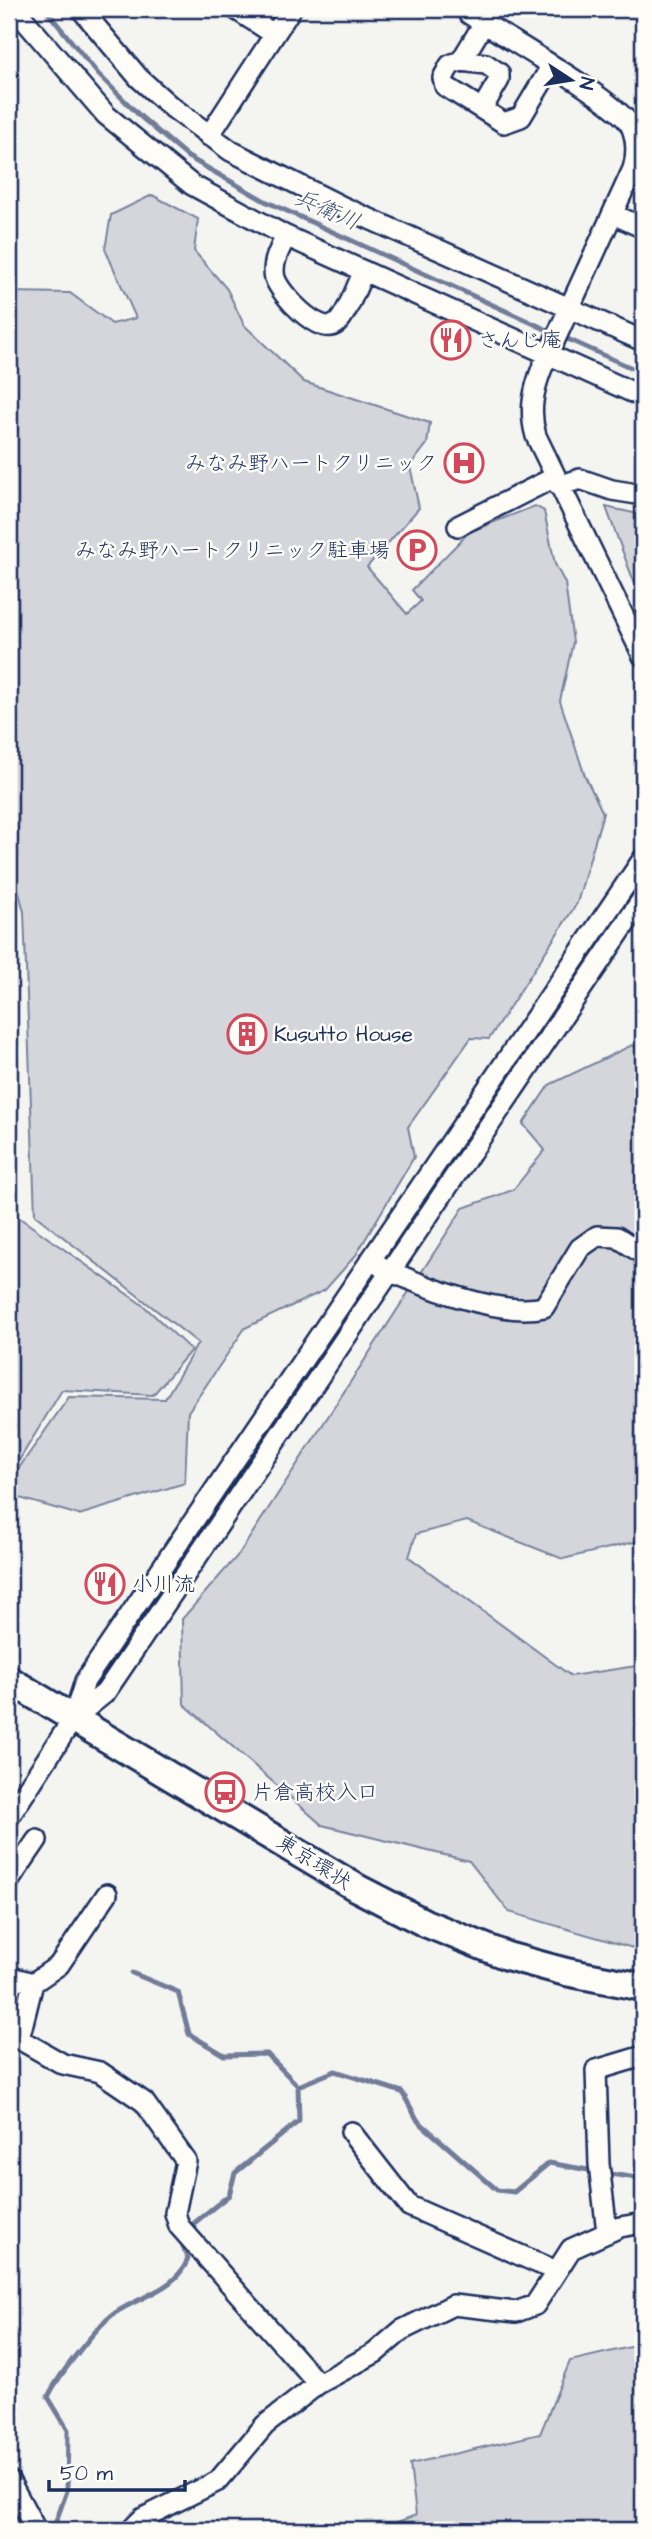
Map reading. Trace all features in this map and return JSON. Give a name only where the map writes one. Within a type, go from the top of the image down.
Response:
[{"type":"highway","name":"東京環状","points":[[9,1680],[357,1888],[425,1923],[508,1956],[566,1972],[643,1987]]},
{"type":"street","points":[[15,9],[106,115],[163,164],[228,206],[364,271],[550,350],[643,397]]},
{"type":"street","points":[[80,9],[139,78],[209,136],[285,179],[643,341]]},
{"type":"street","points":[[235,9],[274,34]]},
{"type":"street","points":[[209,136],[290,9]]},
{"type":"street","points":[[461,61],[476,18],[608,103],[637,125],[635,161],[536,383],[531,411],[536,436],[557,482],[643,656]]},
{"type":"street","points":[[482,109],[499,80],[499,73],[486,64],[461,61],[450,65],[443,78],[445,86],[504,123],[521,117],[551,67]]},
{"type":"street","points":[[612,214],[643,228]]},
{"type":"street","points":[[286,236],[275,261],[275,279],[297,308],[322,327],[328,328],[339,322],[364,271]]},
{"type":"street","points":[[458,526],[557,482],[580,478],[612,490],[643,495]]},
{"type":"street","points":[[9,1817],[73,1719],[85,1681],[643,859]]},
{"type":"street","points":[[73,1719],[105,1693],[388,1270],[643,898]]},
{"type":"street","points":[[369,1261],[437,1290],[524,1312],[544,1307],[580,1248],[597,1236],[617,1237],[643,1254]]},
{"type":"street","points":[[9,1881],[37,1840]]},
{"type":"street","points":[[107,1894],[59,1965],[33,1983],[19,2039],[63,2064],[100,2072],[144,2102],[186,2161],[175,2213],[179,2226],[318,2384]]},
{"type":"street","points":[[9,1976],[33,1983]]},
{"type":"street","points":[[607,2232],[600,2172],[596,2070],[643,2056]]},
{"type":"street","points":[[351,2132],[409,2206],[556,2272]]},
{"type":"street","points":[[131,2530],[143,2518],[218,2481],[265,2425],[318,2384],[376,2353],[402,2330],[453,2305],[516,2312],[535,2305],[571,2249],[607,2232],[643,2223]]},
{"type":"street","points":[[9,2480],[36,2530]]},
{"type":"shaded area","points":[[152,195],[198,219],[194,251],[227,289],[244,325],[304,382],[430,423],[427,444],[410,466],[419,508],[367,567],[407,614],[421,601],[412,590],[469,532],[535,506],[544,511],[555,564],[565,583],[573,642],[560,701],[585,776],[603,813],[577,903],[489,1039],[471,1038],[408,1127],[414,1157],[356,1255],[325,1290],[245,1328],[188,1412],[185,1483],[79,1515],[9,1495],[9,1482],[69,1397],[165,1399],[198,1343],[35,1215],[24,912],[9,854],[9,292],[70,293],[112,324],[136,318],[105,249],[111,215]]},
{"type":"shaded area","points":[[606,507],[643,515],[643,606]]},
{"type":"shaded area","points":[[632,1045],[643,1051],[643,1540],[563,1559],[467,1521],[416,1534],[409,1557],[571,1676],[643,1665],[643,1951],[509,1912],[469,1861],[322,1825],[184,1704],[182,1619],[239,1554],[463,1208],[513,1190],[545,1150],[523,1124],[549,1085]]},
{"type":"shaded area","points":[[17,1216],[144,1306],[191,1350],[153,1395],[62,1390],[9,1477],[9,1226]]},
{"type":"shaded area","points":[[643,2344],[643,2530],[376,2530],[416,2515],[410,2464],[540,2434],[570,2361]]},
{"type":"waterway","name":"兵衛川","points":[[45,9],[98,74],[141,117],[188,157],[265,201],[554,333]]},
{"type":"waterway","name":"兵衛川","points":[[563,337],[643,373]]},
{"type":"waterway","points":[[132,1973],[178,1992],[189,2034],[224,2055],[267,2054],[298,2086],[335,2071],[402,2092],[418,2121],[497,2190],[514,2192],[549,2163],[594,2171]]},
{"type":"waterway","points":[[193,2224],[229,2195],[235,2173],[299,2121],[298,2086]]},
{"type":"waterway","points":[[604,2173],[643,2179]]},
{"type":"waterway","points":[[55,2524],[67,2491],[68,2430],[48,2397],[59,2378],[98,2328],[115,2313],[175,2278],[188,2259],[183,2246]]},
{"type":"place","name":"さんじ庵","points":[[451,340]]},
{"type":"place","name":"みなみ野ハートクリニック","points":[[464,463]]},
{"type":"place","name":"みなみ野ハートクリニック駐車場","points":[[417,550]]},
{"type":"place","name":"Kusutto House","points":[[247,1034]]},
{"type":"place","name":"小川流","points":[[105,1584]]},
{"type":"place","name":"片倉高校入口","points":[[225,1792]]}]
